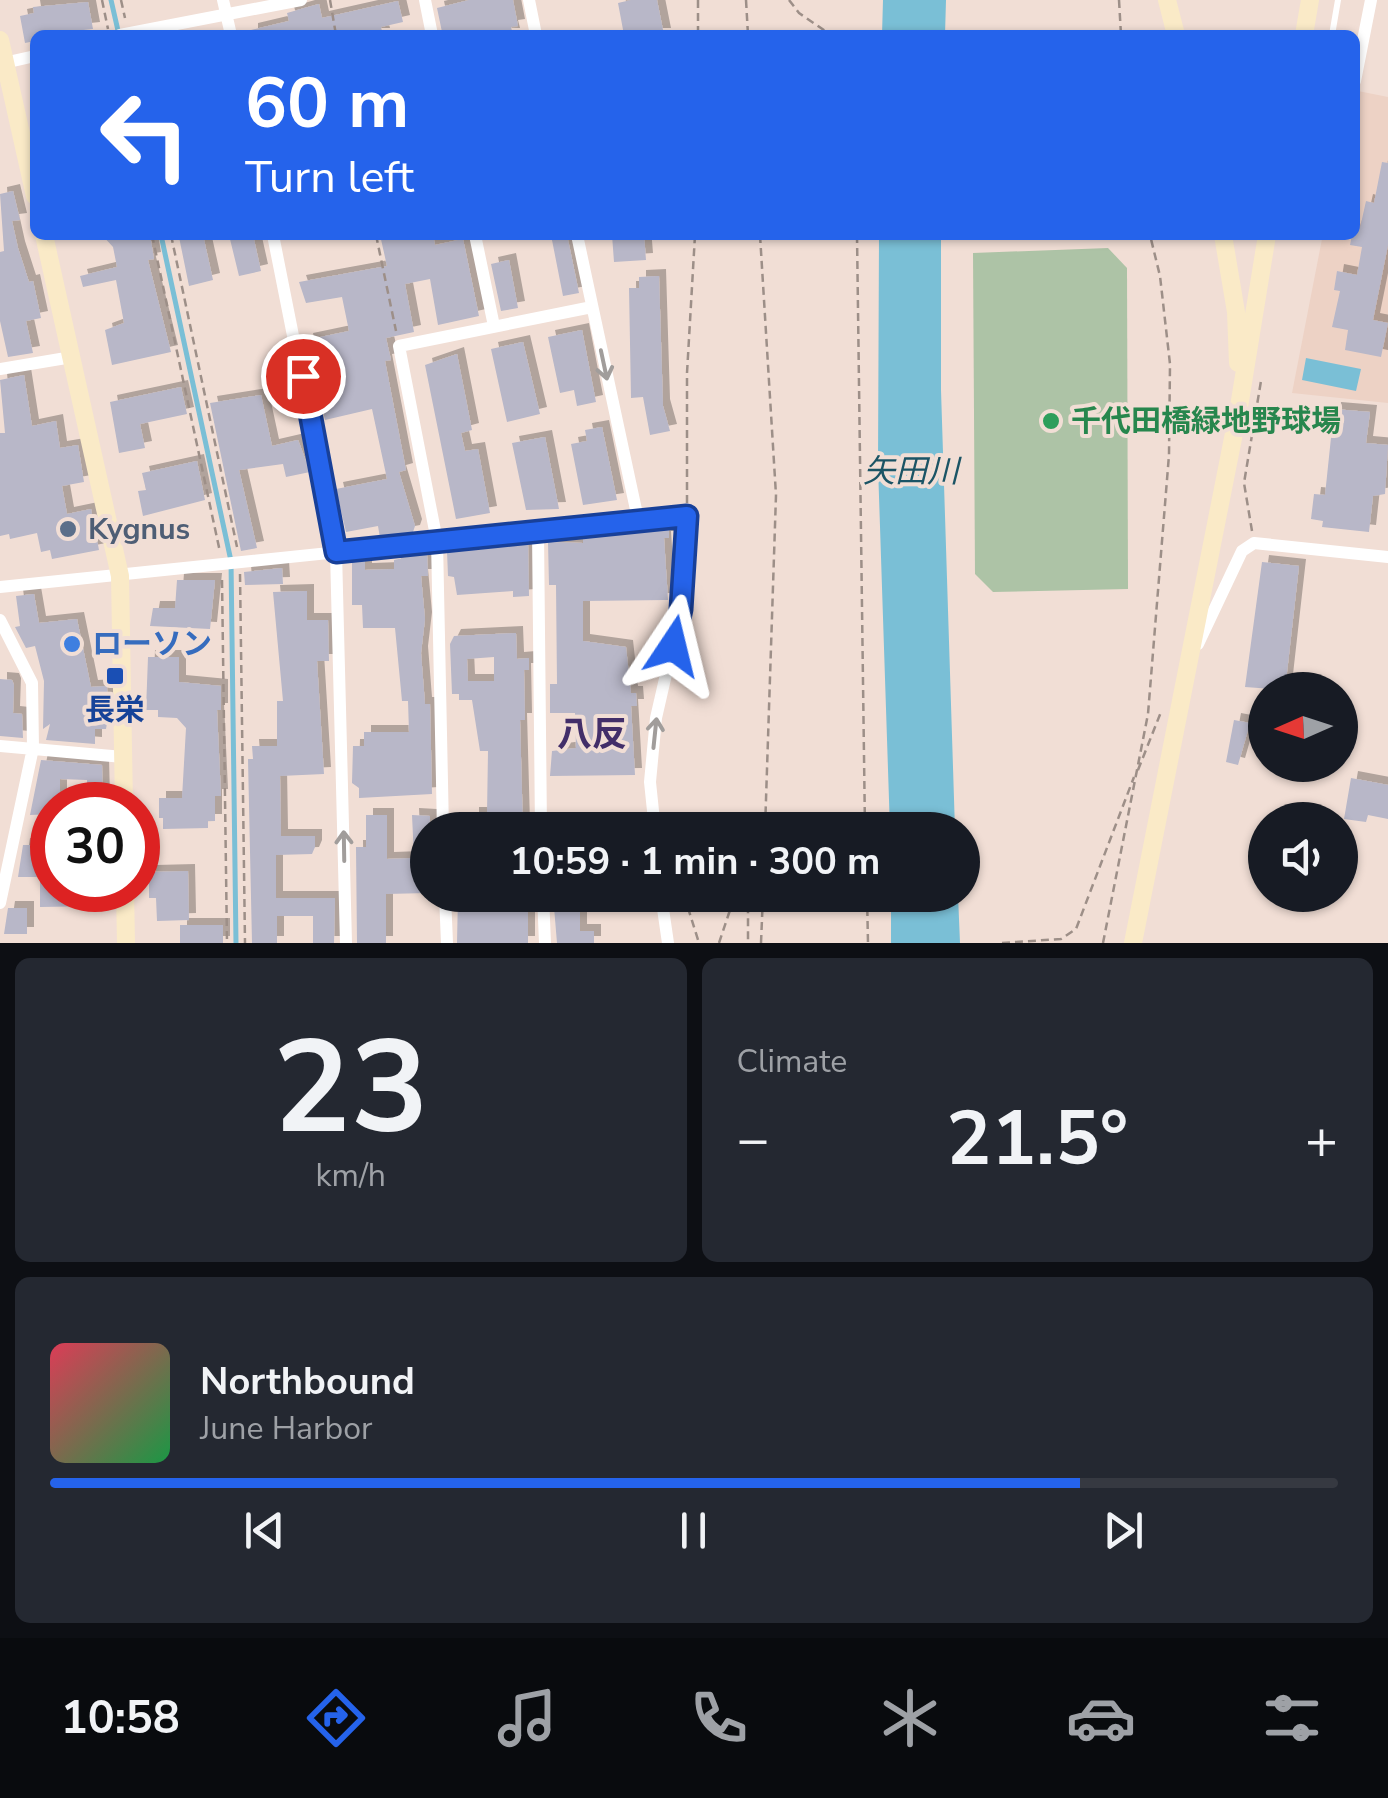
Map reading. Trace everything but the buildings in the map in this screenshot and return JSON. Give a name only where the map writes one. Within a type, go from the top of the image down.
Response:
[{"type":"street","points":[[140,30],[225,7],[301,0]]},
{"type":"street","points":[[424,0],[431,30]]},
{"type":"street","points":[[529,0],[535,30]]},
{"type":"street","points":[[1168,0],[1175,30]]},
{"type":"street","points":[[1305,30],[1310,0]]},
{"type":"street","points":[[1360,56],[1371,0]]},
{"type":"street","points":[[0,40],[2,64],[30,176]]},
{"type":"street","points":[[2,64],[30,57]]},
{"type":"street","points":[[45,240],[120,576],[124,782]]},
{"type":"street","points":[[274,240],[336,552],[346,943]]},
{"type":"street","points":[[476,240],[494,326]]},
{"type":"street","points":[[578,240],[638,519]]},
{"type":"street","points":[[1224,240],[1234,300],[1238,413]]},
{"type":"street","points":[[1134,943],[1238,413],[1266,240]]},
{"type":"street","points":[[1234,300],[1246,312],[1256,302]]},
{"type":"street","points":[[443,812],[437,541],[399,346],[592,308]]},
{"type":"street","points":[[0,369],[72,357]]},
{"type":"street","points":[[0,587],[687,516],[681,609],[656,718],[650,782],[653,812]]},
{"type":"street","points":[[538,531],[541,812]]},
{"type":"street","points":[[1190,660],[1242,551],[1254,542],[1388,556]]},
{"type":"street","points":[[0,620],[32,683],[33,748],[0,903]]},
{"type":"street","points":[[0,746],[123,757]]},
{"type":"street","points":[[125,912],[126,943]]},
{"type":"street","points":[[445,912],[446,943]]},
{"type":"street","points":[[544,912],[545,943]]},
{"type":"street","points":[[663,912],[668,943]]},
{"type":"lane","points":[[1333,30],[1338,0]]},
{"type":"path","points":[[102,0],[108,30]]},
{"type":"path","points":[[121,0],[125,30]]},
{"type":"path","points":[[330,0],[335,30]]},
{"type":"path","points":[[698,0],[698,30]]},
{"type":"path","points":[[746,0],[748,30]]},
{"type":"path","points":[[790,0],[799,13],[824,30]]},
{"type":"path","points":[[1120,0],[1121,30]]},
{"type":"path","points":[[153,240],[231,562],[227,943]]},
{"type":"path","points":[[172,240],[231,562],[245,943]]},
{"type":"path","points":[[377,240],[399,346]]},
{"type":"path","points":[[687,516],[687,374],[695,240]]},
{"type":"path","points":[[760,240],[776,495],[766,812]]},
{"type":"path","points":[[857,240],[865,812]]},
{"type":"path","points":[[1103,943],[1148,714],[1169,455],[1170,364],[1160,276],[1151,240]]},
{"type":"path","points":[[1254,542],[1244,483],[1260,406],[1262,372]]},
{"type":"path","points":[[1002,943],[1061,940],[1076,928],[1167,695]]},
{"type":"path","points":[[690,912],[700,943]]},
{"type":"path","points":[[719,943],[731,912]]},
{"type":"path","points":[[748,912],[748,943]]},
{"type":"path","points":[[761,943],[762,912]]},
{"type":"path","points":[[867,912],[868,943]]},
{"type":"shaded area","points":[[1360,91],[1388,97],[1388,403],[1292,393],[1322,240],[1360,240]]},
{"type":"green space","name":"千代田橋緑地野球場","points":[[1108,248],[1127,268],[1128,589],[993,592],[975,574],[973,253]]},
{"type":"water","points":[[883,0],[946,0],[945,30],[882,30]]},
{"type":"water","name":"矢田川","points":[[879,240],[941,240],[941,390],[954,812],[889,812],[878,466]]},
{"type":"water","points":[[1306,358],[1361,369],[1356,391],[1302,380]]},
{"type":"water","points":[[891,912],[959,912],[960,943],[891,943]]},
{"type":"waterway","points":[[111,0],[118,30]]},
{"type":"waterway","points":[[162,240],[231,561],[236,943]]},
{"type":"place","name":"千代田橋緑地野球場","points":[[1051,421]]},
{"type":"place","name":"Kygnus","points":[[68,529]]},
{"type":"place","name":"ローソン","points":[[72,644]]},
{"type":"place","name":"長栄","points":[[115,676]]},
{"type":"district","name":"八反","points":[[592,734]]},
{"type":"route","points":[[303,376],[336,552],[687,516],[681,609],[673,646]]}]
